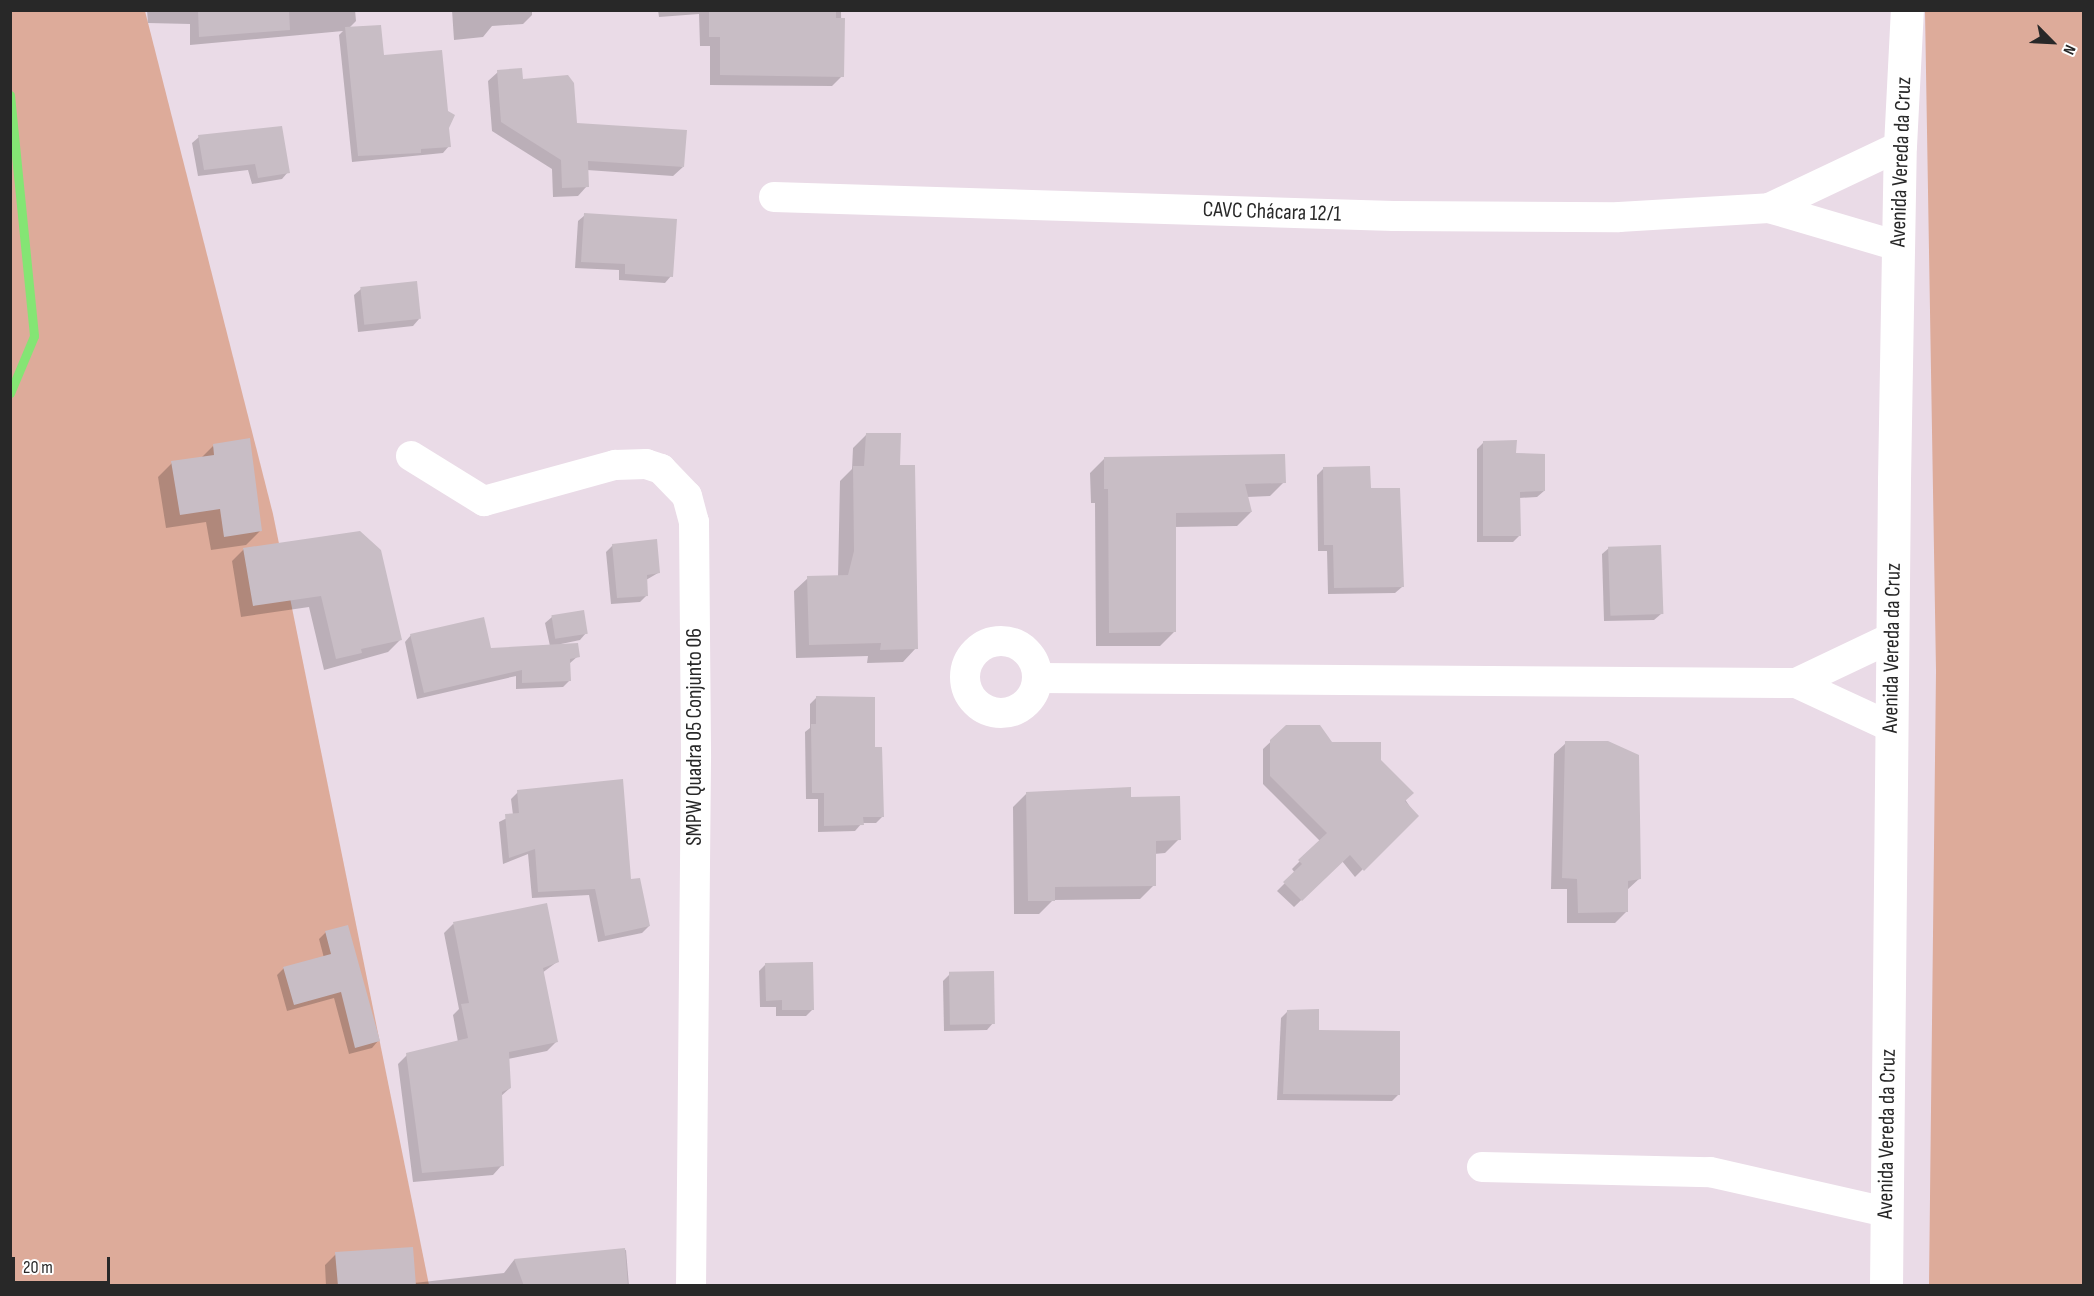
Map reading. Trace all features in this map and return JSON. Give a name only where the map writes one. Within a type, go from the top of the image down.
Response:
[{"type":"street","name":"Avenida Vereda da Cruz","points":[[1886,1286],[1898,246],[1900,146],[1907,10]]},
{"type":"street","name":"CAVC Chácara 12/1","points":[[1769,208],[1900,146]]},
{"type":"street","name":"CAVC Chácara 12/1","points":[[774,197],[1394,216],[1618,217],[1769,208],[1898,246]]},
{"type":"street","name":"SMPW Quadra 05 Conjunto 06","points":[[411,456],[484,501],[615,465],[646,464],[661,469],[687,496],[694,522],[696,746],[691,1286]]},
{"type":"street","points":[[1796,683],[1893,637]]},
{"type":"street","points":[[996,641],[1020,646],[1030,654],[1037,678],[1028,701],[1018,709],[993,713],[972,700],[956,675],[974,653],[996,641]]},
{"type":"street","points":[[1037,678],[1796,683],[1891,727]]},
{"type":"street","points":[[1482,1167],[1710,1172],[1886,1212]]},
{"type":"shaded area","points":[[10,11],[145,11],[273,514],[429,1285],[11,1285]]},
{"type":"shaded area","points":[[1925,11],[2083,11],[2083,1285],[1929,1285],[1936,671]]},
{"type":"building","points":[[198,10],[289,10],[290,30],[199,37]]},
{"type":"building","points":[[709,10],[836,10],[836,18],[845,18],[844,77],[720,75],[720,37],[709,37]]},
{"type":"building","points":[[381,25],[384,55],[442,50],[448,111],[455,115],[449,128],[451,147],[421,149],[421,153],[358,156],[345,27]]},
{"type":"building","points":[[522,68],[523,79],[568,75],[574,83],[577,123],[687,130],[684,167],[588,161],[589,187],[562,188],[561,160],[501,122],[497,70]]},
{"type":"building","points":[[282,126],[290,173],[258,178],[255,164],[204,170],[198,135]]},
{"type":"building","points":[[584,213],[677,219],[673,277],[625,274],[625,264],[581,262]]},
{"type":"building","points":[[417,281],[421,319],[364,325],[360,287]]},
{"type":"building","points":[[866,433],[901,433],[900,465],[915,465],[918,649],[880,650],[881,643],[809,645],[807,576],[848,575],[854,551],[853,466],[864,466]]},
{"type":"building","points":[[250,438],[262,531],[224,537],[220,509],[180,515],[171,461],[214,455],[213,444]]},
{"type":"building","points":[[1517,440],[1516,453],[1545,454],[1545,491],[1520,492],[1521,536],[1483,536],[1483,441]]},
{"type":"building","points":[[1285,454],[1286,483],[1245,484],[1252,512],[1176,513],[1176,632],[1109,633],[1108,489],[1104,489],[1104,457]]},
{"type":"building","points":[[1370,466],[1371,488],[1400,488],[1404,587],[1334,588],[1333,545],[1324,545],[1323,467]]},
{"type":"building","points":[[360,531],[381,550],[402,640],[361,649],[362,653],[336,659],[321,596],[253,606],[243,548]]},
{"type":"building","points":[[657,539],[660,573],[647,575],[648,596],[617,598],[612,544]]},
{"type":"building","points":[[1661,545],[1663,614],[1610,616],[1608,547]]},
{"type":"building","points":[[584,610],[588,634],[555,639],[551,615]]},
{"type":"building","points":[[484,617],[491,648],[578,643],[580,657],[570,659],[571,681],[522,683],[522,670],[424,693],[410,634]]},
{"type":"building","points":[[816,696],[875,697],[875,747],[882,747],[884,817],[863,817],[864,825],[824,826],[824,793],[812,793],[811,724],[816,724]]},
{"type":"building","points":[[1286,725],[1320,725],[1332,742],[1381,742],[1381,760],[1414,793],[1405,801],[1419,816],[1364,871],[1350,855],[1302,901],[1283,882],[1302,864],[1298,860],[1327,833],[1270,776],[1270,740]]},
{"type":"building","points":[[1565,741],[1608,741],[1639,755],[1641,879],[1628,881],[1628,912],[1578,913],[1577,879],[1562,878]]},
{"type":"building","points":[[623,779],[631,879],[640,878],[650,926],[605,936],[595,889],[538,892],[535,849],[509,858],[505,814],[519,813],[517,790]]},
{"type":"building","points":[[1131,787],[1131,797],[1180,796],[1181,840],[1156,841],[1156,886],[1055,887],[1055,901],[1028,901],[1026,792]]},
{"type":"building","points":[[547,903],[559,962],[543,968],[558,1042],[509,1052],[511,1088],[502,1092],[504,1166],[422,1173],[406,1053],[468,1038],[461,1004],[469,1003],[453,922]]},
{"type":"building","points":[[348,925],[380,1041],[355,1048],[341,992],[294,1005],[283,967],[331,954],[325,931]]},
{"type":"building","points":[[813,962],[814,1010],[782,1010],[782,1000],[766,1001],[765,963]]},
{"type":"building","points":[[994,971],[995,1024],[950,1025],[949,972]]},
{"type":"building","points":[[1319,1009],[1319,1030],[1400,1031],[1400,1095],[1283,1094],[1287,1010]]},
{"type":"building","points":[[413,1247],[416,1286],[338,1286],[335,1252]]},
{"type":"building","points":[[625,1248],[628,1286],[524,1286],[514,1259]]},
{"type":"waterway","points":[[10,95],[34,336],[10,393]]},
{"type":"waterway","points":[[10,1280],[11,1286]]}]
